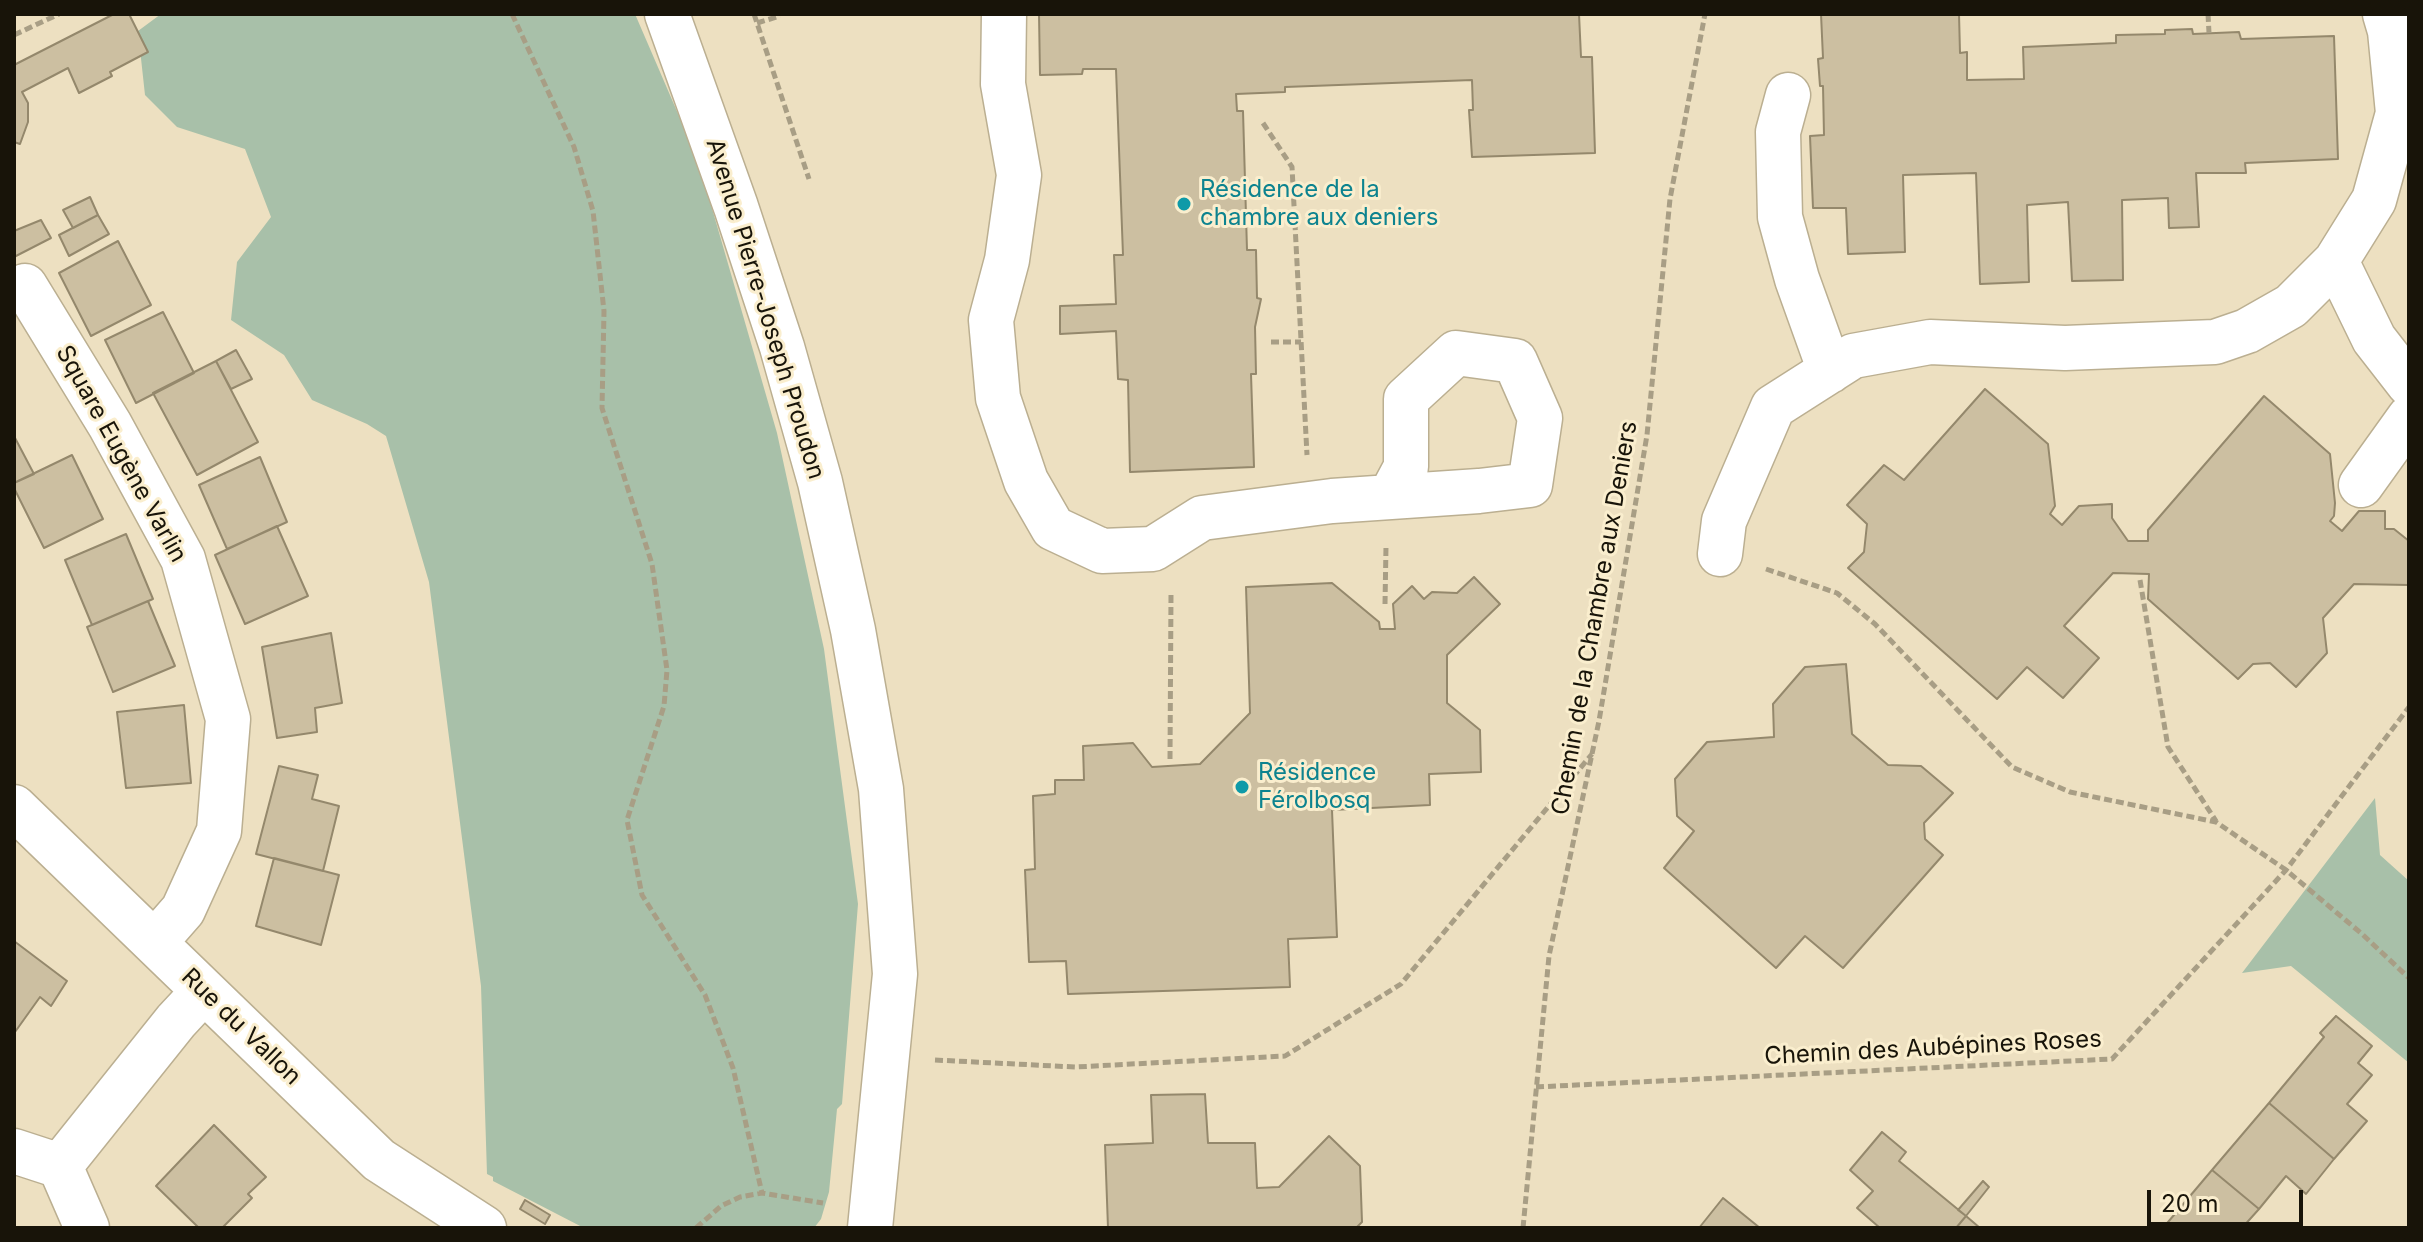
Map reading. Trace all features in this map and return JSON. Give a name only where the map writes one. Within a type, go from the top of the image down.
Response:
[{"type":"street","name":"Avenue Pierre-Joseph Proudon","points":[[667,14],[768,305],[820,482],[853,630],[878,775],[895,974],[870,1228]]},
{"type":"street","points":[[1004,14],[1003,84],[1019,175],[1007,260],[991,320],[998,398],[1026,481],[1053,528],[1102,551],[1153,549],[1202,518],[1390,497]]},
{"type":"street","points":[[1720,554],[1724,521],[1773,407],[1853,356],[1930,342],[2065,348],[2215,342],[2247,331],[2291,306],[2336,261],[2374,200],[2398,113],[2390,31],[2385,14]]},
{"type":"street","points":[[1788,95],[1778,132],[1780,217],[1797,279],[1830,371]]},
{"type":"street","points":[[2336,261],[2374,339],[2409,384]]},
{"type":"street","name":"Square Eugène Varlin","points":[[25,286],[110,425],[183,559],[228,719],[219,831],[183,910],[155,942]]},
{"type":"street","points":[[2361,485],[2409,418]]},
{"type":"street","name":"Rue du Vallon","points":[[14,807],[379,1160],[484,1228]]},
{"type":"street","points":[[60,1166],[176,1021],[203,992]]},
{"type":"street","points":[[14,1151],[60,1166],[87,1228]]},
{"type":"path","points":[[14,35],[59,14]]},
{"type":"path","points":[[512,14],[574,147],[593,211],[604,311],[602,408],[652,564],[667,670],[664,706],[627,820],[642,895],[705,995],[733,1068],[762,1193]]},
{"type":"path","points":[[754,14],[809,179]]},
{"type":"path","name":"Chemin de la Chambre aux Deniers","points":[[1523,1228],[1549,956],[1592,753],[1647,435],[1670,199],[1705,14]]},
{"type":"path","points":[[2208,14],[2209,33]]},
{"type":"path","points":[[757,23],[780,16]]},
{"type":"path","points":[[1263,123],[1292,167],[1311,504]]},
{"type":"path","points":[[1271,342],[1301,342]]},
{"type":"path","points":[[1170,759],[1172,537]]},
{"type":"path","points":[[1720,554],[1837,593],[1875,624],[2012,767],[2070,792],[2216,822],[2286,870],[2409,978]]},
{"type":"path","points":[[2140,580],[2168,747],[2216,822]]},
{"type":"path","name":"Chemin des Aubépines Roses","points":[[1536,1087],[2112,1059],[2286,870],[2409,707]]},
{"type":"path","points":[[934,1060],[1075,1067],[1285,1056],[1401,984],[1592,753]]},
{"type":"path","points":[[696,1228],[721,1206],[740,1197],[762,1193],[824,1203]]},
{"type":"green space","points":[[161,14],[635,14],[698,160],[777,433],[824,649],[858,904],[842,1104],[837,1109],[829,1192],[821,1219],[814,1228],[584,1228],[493,1181],[493,1177],[487,1174],[481,986],[429,582],[386,436],[367,424],[312,400],[284,355],[231,320],[237,262],[271,217],[245,149],[177,127],[145,95],[138,31]]},
{"type":"green space","points":[[2375,798],[2380,855],[2409,881],[2409,1063],[2291,966],[2242,973]]},
{"type":"building","points":[[114,14],[129,14],[148,52],[79,93],[68,68],[22,92],[28,103],[28,122],[20,144],[14,142],[14,65]]},
{"type":"building","name":"Résidence de la chambre aux deniers","points":[[1039,14],[1579,14],[1581,57],[1592,57],[1595,153],[1472,157],[1469,110],[1473,110],[1472,80],[1285,87],[1285,92],[1236,94],[1237,111],[1243,111],[1247,250],[1256,250],[1257,298],[1261,299],[1255,327],[1256,374],[1251,374],[1254,467],[1130,472],[1128,380],[1118,379],[1116,331],[1060,334],[1060,306],[1116,304],[1114,255],[1123,255],[1116,69],[1083,69],[1082,74],[1040,75]]},
{"type":"building","points":[[1821,14],[1959,14],[1960,53],[1967,52],[1967,80],[2024,79],[2023,47],[2116,43],[2116,35],[2165,34],[2165,30],[2192,29],[2193,34],[2239,32],[2241,39],[2334,36],[2338,159],[2245,163],[2246,173],[2196,173],[2199,227],[2169,228],[2168,198],[2122,200],[2123,280],[2072,281],[2068,202],[2027,205],[2029,282],[1980,284],[1976,173],[1903,175],[1905,252],[1848,254],[1846,208],[1813,208],[1810,136],[1824,135],[1823,86],[1820,86],[1818,59],[1823,58]]},
{"type":"building","points":[[90,197],[98,215],[73,228],[63,210]]},
{"type":"building","points":[[98,215],[109,234],[69,256],[59,235]]},
{"type":"building","points":[[41,220],[51,238],[14,257],[14,231]]},
{"type":"building","points":[[118,241],[151,305],[91,336],[59,273]]},
{"type":"building","points":[[163,312],[194,373],[136,403],[105,340]]},
{"type":"building","points":[[236,350],[252,379],[231,389],[216,361]]},
{"type":"building","points":[[216,361],[258,442],[197,475],[153,393]]},
{"type":"building","points":[[1985,389],[2048,444],[2055,506],[2050,514],[2062,525],[2079,506],[2112,504],[2112,518],[2128,541],[2148,541],[2148,530],[2264,396],[2330,454],[2335,503],[2334,516],[2330,521],[2342,531],[2359,511],[2385,511],[2385,529],[2394,529],[2409,541],[2409,585],[2354,584],[2323,618],[2327,653],[2296,687],[2270,663],[2253,664],[2238,679],[2148,599],[2149,574],[2113,573],[2064,626],[2099,658],[2063,698],[2027,667],[1997,699],[1848,568],[1864,552],[1867,524],[1847,505],[1884,465],[1904,480]]},
{"type":"building","points":[[14,436],[34,474],[14,483]]},
{"type":"building","points":[[72,455],[103,519],[44,548],[14,483]]},
{"type":"building","points":[[260,457],[287,522],[227,549],[199,485]]},
{"type":"building","points":[[277,526],[308,596],[245,624],[215,555]]},
{"type":"building","points":[[126,534],[153,599],[92,625],[65,560]]},
{"type":"building","name":"Résidence Férolbosq","points":[[1474,577],[1500,604],[1447,655],[1447,703],[1480,730],[1481,772],[1429,774],[1430,805],[1332,810],[1337,937],[1288,939],[1290,987],[1068,994],[1066,961],[1029,962],[1025,870],[1035,869],[1033,796],[1055,794],[1055,780],[1084,780],[1083,746],[1133,743],[1152,767],[1200,764],[1250,713],[1246,587],[1332,583],[1379,622],[1380,629],[1395,629],[1393,604],[1412,586],[1424,599],[1432,592],[1457,593]]},
{"type":"building","points":[[148,601],[175,666],[113,692],[87,627]]},
{"type":"building","points":[[331,633],[342,703],[315,708],[317,732],[277,738],[262,647]]},
{"type":"building","points":[[1846,664],[1852,734],[1888,765],[1921,766],[1953,793],[1924,823],[1925,839],[1943,855],[1843,968],[1805,936],[1776,968],[1664,868],[1694,831],[1677,816],[1675,779],[1707,742],[1774,737],[1773,704],[1805,667]]},
{"type":"building","points":[[184,705],[191,783],[126,788],[117,712]]},
{"type":"building","points":[[279,766],[318,775],[312,799],[339,806],[323,871],[256,854]]},
{"type":"building","points":[[274,858],[339,875],[321,945],[256,926]]},
{"type":"building","points":[[14,941],[67,981],[51,1006],[40,997],[15,1032]]},
{"type":"building","points":[[2336,1016],[2372,1046],[2358,1063],[2372,1075],[2347,1104],[2367,1121],[2334,1159],[2269,1103],[2324,1037],[2320,1033]]},
{"type":"building","points":[[1205,1094],[1208,1143],[1255,1143],[1257,1188],[1279,1187],[1329,1136],[1360,1166],[1362,1222],[1356,1228],[1108,1228],[1105,1145],[1153,1143],[1151,1095]]},
{"type":"building","points":[[2269,1103],[2334,1159],[2306,1194],[2286,1176],[2259,1209],[2212,1170]]},
{"type":"building","points":[[214,1125],[266,1177],[248,1194],[252,1198],[222,1228],[199,1228],[156,1186]]},
{"type":"building","points":[[1882,1132],[1906,1152],[1899,1161],[1966,1216],[1956,1228],[1880,1228],[1857,1208],[1873,1191],[1850,1170]]},
{"type":"building","points":[[2212,1170],[2259,1209],[2242,1228],[2163,1228]]},
{"type":"building","points":[[1983,1181],[1989,1187],[1966,1216],[1958,1210]]},
{"type":"building","points":[[1723,1198],[1760,1228],[1699,1228]]},
{"type":"building","points":[[525,1200],[550,1215],[545,1224],[520,1209]]},
{"type":"building","points":[[1966,1216],[1980,1228],[1956,1228]]},
{"type":"place","name":"Résidence de la chambre aux deniers","points":[[1184,204]]},
{"type":"place","name":"Résidence Férolbosq","points":[[1242,787]]}]
